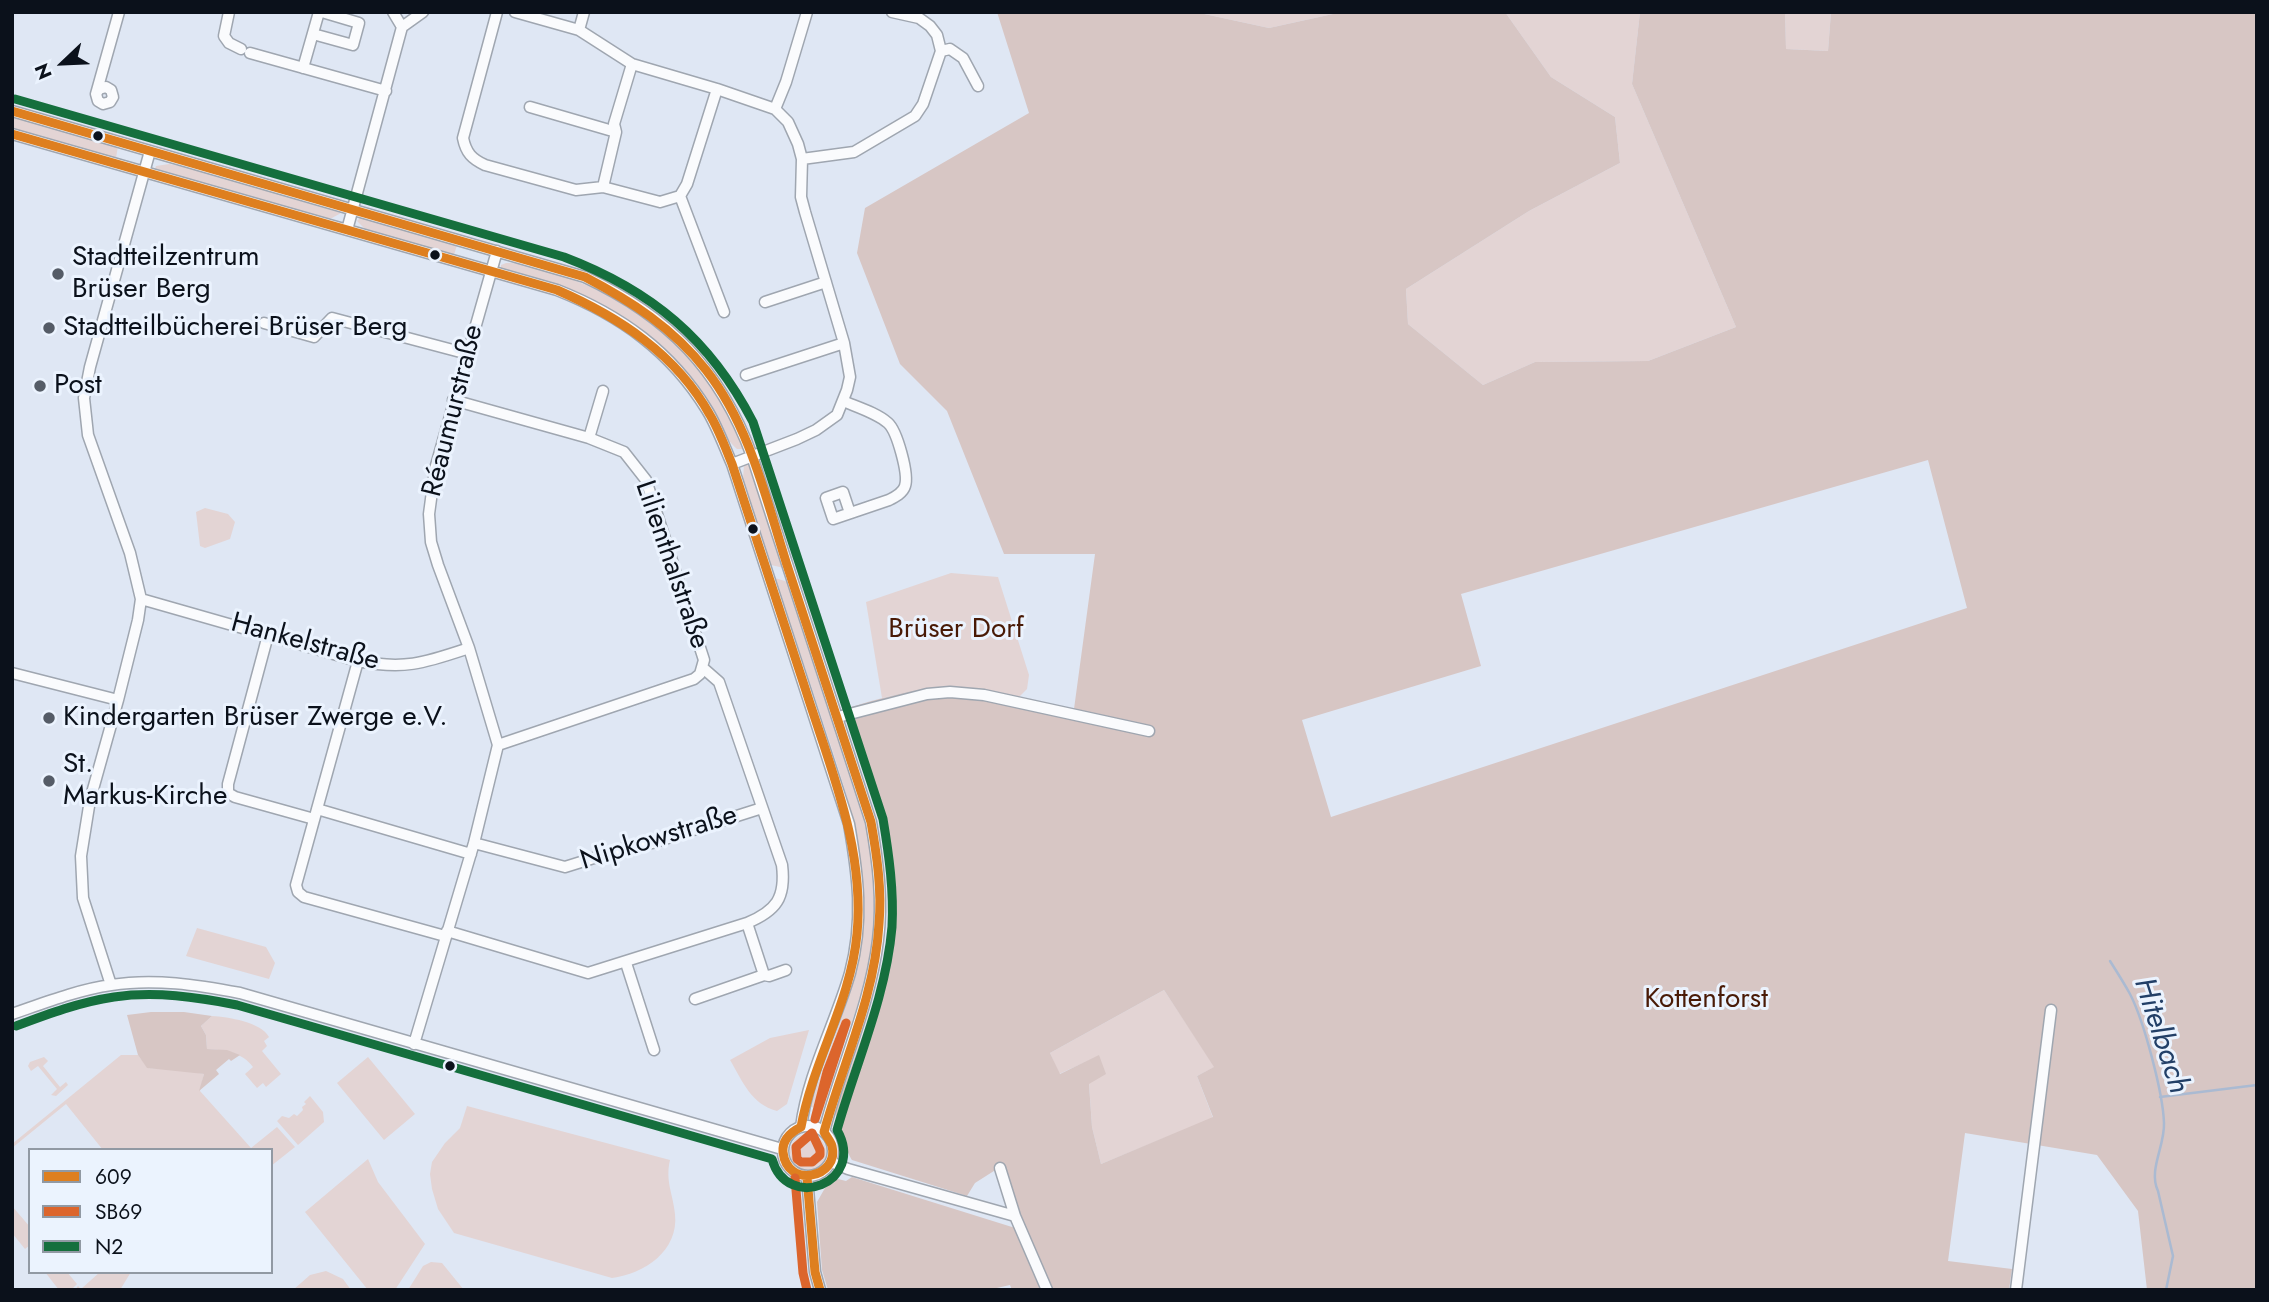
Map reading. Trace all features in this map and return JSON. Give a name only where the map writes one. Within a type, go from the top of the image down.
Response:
[{"type":"street","points":[[96,94],[118,12]]},
{"type":"street","points":[[229,12],[224,36],[229,43],[246,51],[386,92]]},
{"type":"street","points":[[303,68],[313,34],[320,12],[359,23],[352,46],[313,34]]},
{"type":"street","points":[[393,12],[402,27]]},
{"type":"street","points":[[347,230],[402,27],[422,12]]},
{"type":"street","points":[[497,12],[463,138],[473,160],[485,165],[576,190],[603,187],[660,202],[680,195],[687,184],[717,89]]},
{"type":"street","points":[[515,12],[579,30],[632,64],[775,109],[795,134],[802,159],[801,197],[844,343],[850,377],[837,415],[816,430],[732,464]]},
{"type":"street","points":[[579,30],[584,12]]},
{"type":"street","points":[[775,109],[807,12]]},
{"type":"street","points":[[802,159],[855,152],[915,116],[923,104],[941,51],[937,35],[919,18],[892,12]]},
{"type":"street","points":[[941,51],[950,49],[963,58],[978,86]]},
{"type":"street","points":[[603,187],[616,132],[614,124],[632,64]]},
{"type":"street","points":[[530,107],[616,132]]},
{"type":"street","points":[[12,111],[585,277],[621,295],[663,324],[710,373],[741,426],[752,456],[871,822],[880,878],[878,941],[870,978],[853,1043],[824,1132]]},
{"type":"street","points":[[12,134],[557,290],[622,321],[670,360],[690,384],[709,412],[732,464],[849,824],[859,879],[857,934],[850,972],[828,1038],[813,1071],[801,1127]]},
{"type":"street","points":[[111,985],[83,898],[81,856],[90,800],[118,700],[141,599],[130,554],[91,446],[83,398],[150,151]]},
{"type":"street","points":[[680,195],[724,312]]},
{"type":"street","name":"Réaumurstraße","points":[[497,251],[435,468],[429,514],[431,542],[469,648],[498,745]]},
{"type":"street","points":[[765,302],[825,282]]},
{"type":"street","points":[[264,323],[314,337],[332,318],[468,354]]},
{"type":"street","points":[[746,375],[844,343]]},
{"type":"street","points":[[589,438],[603,391]]},
{"type":"street","name":"Lilienthalstraße","points":[[453,400],[589,438],[624,452],[646,480],[703,653],[703,668],[694,679],[498,745]]},
{"type":"street","points":[[843,401],[888,423],[894,430],[906,479],[905,486],[897,496],[850,513]]},
{"type":"street","name":"Hankelstraße","points":[[141,599],[358,661],[388,667],[420,664],[469,648]]},
{"type":"street","points":[[268,635],[228,784],[228,793],[235,797],[473,848]]},
{"type":"street","points":[[358,661],[296,885],[298,892],[304,897],[588,973],[747,923],[769,913],[782,892],[782,865],[719,682],[703,668]]},
{"type":"street","points":[[12,673],[118,700]]},
{"type":"street","points":[[838,717],[927,694],[950,692],[984,695],[1149,731]]},
{"type":"street","points":[[414,1044],[473,848],[498,745]]},
{"type":"street","name":"Nipkowstraße","points":[[473,848],[565,867],[645,842],[652,844],[762,808]]},
{"type":"street","points":[[747,923],[764,975]]},
{"type":"street","points":[[626,963],[653,1050]]},
{"type":"street","points":[[695,999],[786,970]]},
{"type":"street","points":[[12,1014],[111,985],[200,985],[240,993],[782,1149]]},
{"type":"street","points":[[2016,1290],[2051,1010]]},
{"type":"street","points":[[813,1126],[824,1132],[833,1146],[831,1162],[821,1173],[807,1177],[792,1171],[786,1165],[782,1149],[788,1135],[801,1127],[813,1126]]},
{"type":"street","points":[[831,1162],[1015,1216]]},
{"type":"street","points":[[1000,1168],[1015,1216],[1047,1290]]},
{"type":"street","points":[[807,1177],[820,1290]]},
{"type":"green space","name":"Kottenforst","points":[[997,12],[1195,12],[1269,28],[1342,12],[1505,12],[1551,77],[1615,117],[1620,163],[1529,211],[1406,289],[1408,324],[1483,385],[1535,362],[1648,361],[1736,327],[1632,84],[1640,12],[1785,12],[1786,49],[1828,51],[1831,12],[2257,12],[2257,1290],[2147,1290],[2138,1211],[2097,1155],[1965,1133],[1948,1261],[2012,1269],[2009,1290],[1012,1290],[1010,1285],[988,1290],[828,1290],[822,1270],[817,1202],[825,1188],[838,1179],[846,1181],[852,1177],[1012,1227],[1022,1222],[997,1169],[975,1183],[967,1196],[852,1160],[839,1131],[835,1113],[886,969],[890,891],[879,811],[844,709],[911,691],[951,687],[982,690],[1074,709],[1095,554],[1004,554],[947,411],[900,364],[857,253],[865,208],[1029,113]],"holes":[[[1928,460],[1967,608],[1331,817],[1302,720],[1481,666],[1461,594]],[[1164,990],[1214,1067],[1197,1076],[1213,1117],[1101,1164],[1092,1127],[1089,1084],[1106,1074],[1099,1055],[1060,1074],[1050,1053]]]},
{"type":"green space","points":[[1195,12],[1342,12],[1269,28]]},
{"type":"green space","points":[[1505,12],[1640,12],[1632,84],[1736,327],[1648,361],[1535,362],[1483,385],[1408,324],[1406,289],[1529,211],[1620,163],[1615,117],[1551,77]]},
{"type":"green space","points":[[1785,12],[1831,12],[1828,51],[1786,49]]},
{"type":"green space","points":[[12,117],[118,146],[116,158],[12,129]]},
{"type":"green space","points":[[169,164],[341,213],[325,218],[155,169],[156,166]]},
{"type":"green space","points":[[361,217],[457,245],[454,255],[365,229],[357,221]]},
{"type":"green space","points":[[506,263],[530,266],[583,284],[643,317],[670,338],[716,389],[732,418],[743,449],[737,449],[730,442],[694,380],[652,337],[630,321],[583,297],[501,269],[501,265]]},
{"type":"green space","points":[[744,464],[749,465],[784,568],[771,565],[743,480]]},
{"type":"green space","points":[[205,508],[228,514],[235,522],[230,539],[205,548],[200,546],[196,512]]},
{"type":"green space","name":"Brüser Dorf","points":[[951,573],[998,577],[1029,675],[1027,689],[1019,697],[950,688],[918,690],[882,698],[866,602]]},
{"type":"green space","points":[[775,578],[788,582],[863,813],[871,859],[874,906],[871,952],[860,998],[822,1109],[811,1107],[849,997],[858,960],[863,898],[861,868],[843,784]]},
{"type":"green space","points":[[197,928],[266,947],[275,963],[269,979],[186,956]]},
{"type":"green space","points":[[1164,990],[1215,1067],[1197,1076],[1213,1118],[1101,1164],[1092,1127],[1089,1083],[1099,1056],[1059,1074],[1050,1053]]},
{"type":"green space","points":[[184,1012],[212,1016],[201,1026],[206,1035],[207,1049],[227,1050],[240,1055],[231,1061],[229,1059],[216,1070],[219,1074],[199,1091],[204,1074],[147,1068],[138,1055],[127,1015]]},
{"type":"green space","points":[[212,1016],[244,1021],[265,1032],[269,1037],[264,1041],[267,1046],[262,1051],[281,1074],[266,1087],[263,1083],[257,1088],[245,1074],[253,1067],[244,1058],[227,1051],[207,1049],[206,1035],[201,1026]]},
{"type":"green space","points":[[809,1030],[787,1104],[777,1111],[768,1108],[754,1098],[730,1060],[770,1038]]},
{"type":"green space","points":[[121,1055],[138,1055],[148,1068],[204,1074],[200,1091],[251,1148],[101,1148],[66,1104],[12,1148],[12,1144]]},
{"type":"green space","points":[[44,1057],[48,1061],[43,1066],[60,1087],[66,1082],[68,1085],[56,1096],[51,1095],[57,1089],[38,1066],[31,1071],[28,1066],[30,1062]]},
{"type":"green space","points":[[368,1057],[415,1114],[384,1140],[337,1083]]},
{"type":"green space","points":[[310,1096],[323,1112],[324,1122],[298,1145],[277,1121],[282,1116],[297,1116]]},
{"type":"green space","points":[[467,1106],[670,1160],[668,1174],[675,1227],[665,1249],[647,1266],[636,1272],[612,1278],[454,1233],[438,1209],[430,1174],[432,1162],[460,1128]]},
{"type":"green space","points":[[277,1127],[295,1147],[273,1164],[273,1148],[251,1148]]},
{"type":"green space","points":[[808,1134],[821,1139],[826,1152],[821,1165],[808,1170],[795,1165],[790,1152],[795,1139]]},
{"type":"green space","points":[[368,1159],[378,1182],[425,1244],[395,1290],[368,1290],[305,1212]]},
{"type":"green space","points":[[12,1206],[28,1225],[28,1247],[25,1249],[12,1233]]},
{"type":"green space","points":[[431,1262],[442,1263],[464,1290],[408,1290],[423,1266]]},
{"type":"green space","points":[[326,1271],[343,1279],[351,1290],[293,1290],[310,1275]]},
{"type":"green space","points":[[47,1274],[69,1274],[77,1284],[71,1290],[59,1290]]},
{"type":"green space","points":[[98,1274],[130,1274],[120,1290],[75,1290],[78,1286],[81,1289]]},
{"type":"waterway","name":"Hitelbach","points":[[2110,961],[2135,1006],[2147,1039],[2160,1094],[2164,1132],[2155,1183],[2173,1256],[2166,1290]]},
{"type":"waterway","points":[[2160,1097],[2257,1085]]},
{"type":"transit line","name":"N2","points":[[15,99],[564,257],[624,285],[675,321],[718,366],[753,422],[883,819],[892,914],[884,979],[837,1130],[843,1149],[842,1164],[834,1177],[821,1185],[807,1188],[793,1185],[780,1175],[772,1159],[237,1005],[176,996],[129,995],[76,1005],[16,1026]]},
{"type":"transit line","name":"609","points":[[12,111],[585,277],[619,296],[665,328],[706,370],[734,415],[764,489],[871,822],[875,847],[880,898],[876,951],[865,1003],[824,1132],[832,1146],[832,1157],[821,1172],[802,1175],[793,1171],[787,1164],[783,1147],[788,1136],[801,1127],[814,1078],[847,983],[857,934],[856,871],[835,780],[732,464],[710,415],[696,393],[663,356],[624,325],[557,290],[12,134]]},
{"type":"transit line","name":"SB69","points":[[846,1023],[815,1119],[827,1072],[846,1023]]},
{"type":"transit line","name":"SB69","points":[[812,1133],[820,1155],[812,1162],[801,1162],[797,1159],[796,1147],[812,1133]]},
{"type":"transit line","name":"609","points":[[807,1177],[815,1272],[820,1290]]},
{"type":"transit line","name":"SB69","points":[[795,1178],[803,1273],[807,1290]]},
{"type":"place","name":"Stadtteilzentrum Brüser Berg","points":[[58,274]]},
{"type":"place","name":"Stadtteilbücherei Brüser Berg","points":[[49,328]]},
{"type":"place","name":"Post","points":[[40,386]]},
{"type":"place","name":"Kindergarten Brüser Zwerge e.V.","points":[[49,718]]},
{"type":"place","name":"St. Markus-Kirche","points":[[49,781]]}]
